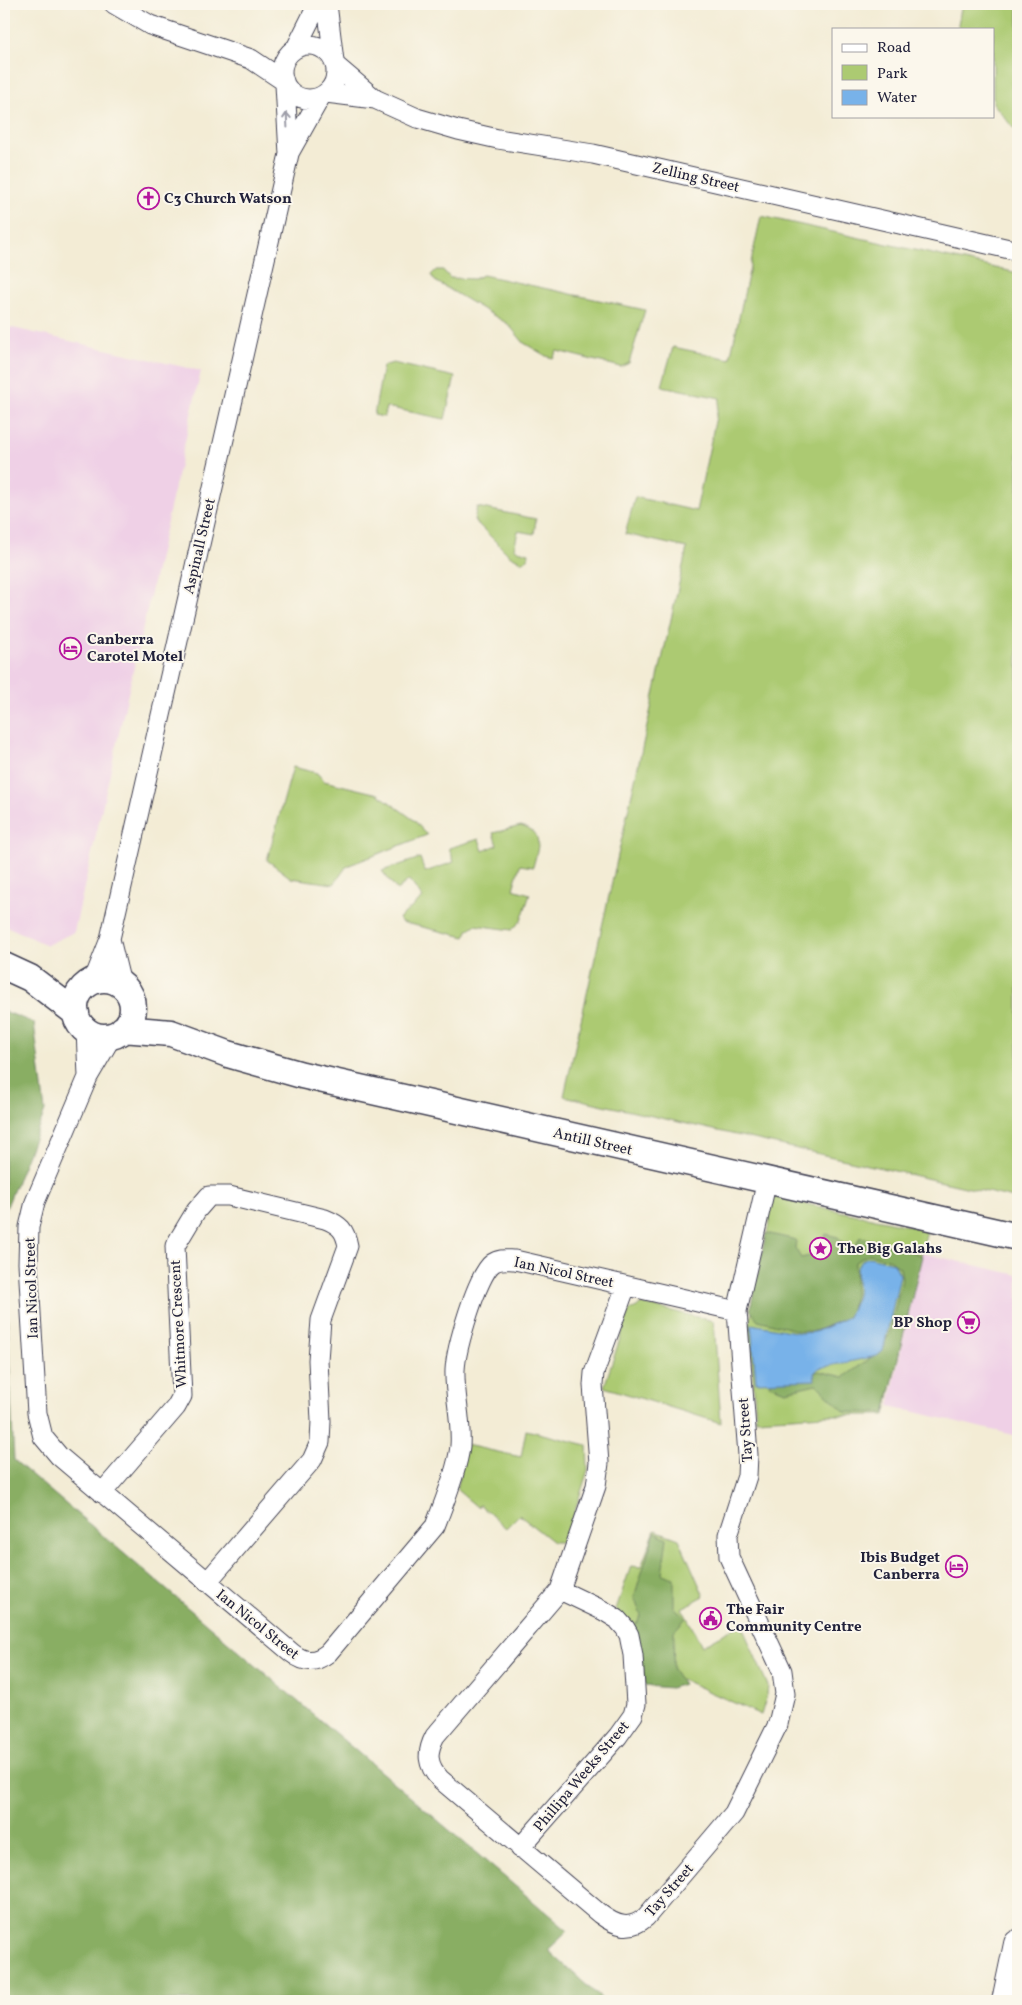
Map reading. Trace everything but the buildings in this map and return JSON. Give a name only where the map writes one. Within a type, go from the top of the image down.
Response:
[{"type":"highway","points":[[1006,2001],[1018,1944]]},
{"type":"main road","points":[[4,966],[30,978],[103,1037],[118,1033],[132,1016],[126,992],[112,980],[102,979],[90,983],[30,978]]},
{"type":"main road","points":[[81,1021],[78,998],[90,983]]},
{"type":"main road","name":"Antill Street","points":[[126,992],[171,1033]]},
{"type":"main road","name":"Antill Street","points":[[118,1033],[171,1033],[228,1054],[302,1075],[1018,1236]]},
{"type":"street","points":[[114,4],[150,25],[251,59],[285,83],[297,96],[305,98],[323,95],[335,80],[335,63],[327,4]]},
{"type":"street","points":[[285,83],[282,71],[283,63],[294,49],[318,4]]},
{"type":"street","points":[[251,59],[294,49],[305,44],[323,48],[330,54],[335,63]]},
{"type":"street","name":"Zelling Street","points":[[335,63],[375,99],[417,118],[458,130],[593,154],[1018,251]]},
{"type":"street","name":"Aspinall Street","points":[[90,983],[110,939],[289,154],[285,83]]},
{"type":"street","name":"Zelling Street","points":[[323,95],[375,99]]},
{"type":"street","name":"Aspinall Street","points":[[289,154],[323,95]]},
{"type":"street","name":"Aspinall Street","points":[[110,939],[126,992]]},
{"type":"street","name":"Ian Nicol Street","points":[[81,1021],[88,1078]]},
{"type":"street","name":"Ian Nicol Street","points":[[118,1033],[88,1078],[35,1202],[29,1227],[28,1263],[37,1413],[43,1437],[59,1456],[299,1658],[310,1662],[324,1656],[430,1532],[441,1512],[460,1448],[460,1426],[455,1381],[457,1355],[478,1285],[488,1267],[500,1260],[515,1260],[737,1311]]},
{"type":"street","name":"Tay Street","points":[[626,1286],[594,1373],[599,1463],[596,1486],[560,1590],[436,1736],[428,1751],[430,1766],[434,1773],[520,1848],[612,1923],[626,1926],[640,1922],[646,1917],[734,1813],[778,1724],[785,1694],[782,1671],[732,1566],[728,1551],[728,1535],[747,1476],[748,1455],[737,1311],[767,1180]]},
{"type":"street","name":"Whitmore Crescent","points":[[102,1493],[176,1407],[182,1396],[175,1246],[196,1211],[209,1196],[229,1196],[339,1224],[346,1235],[348,1246],[321,1320],[318,1360],[321,1421],[320,1442],[312,1460],[208,1582]]},
{"type":"street","name":"Phillipa Weeks Street","points":[[520,1848],[618,1736],[633,1714],[636,1704],[632,1649],[629,1635],[625,1628],[617,1619],[604,1611],[560,1590]]},
{"type":"shaded area","name":"Canberra Carotel Motel","points":[[4,326],[201,371],[74,932],[47,945],[4,925]]},
{"type":"shaded area","points":[[922,1253],[1018,1275],[1018,1436],[889,1406]]},
{"type":"green space","points":[[962,4],[1018,4],[1018,131],[1014,129],[994,104],[994,28],[959,28]]},
{"type":"green space","points":[[761,216],[1018,273],[1018,1199],[564,1096],[687,548],[625,534],[635,497],[696,511],[720,398],[662,386],[673,347],[730,359]]},
{"type":"green space","points":[[436,270],[443,270],[450,278],[474,279],[483,275],[645,310],[629,363],[621,367],[557,351],[553,358],[546,356],[524,343],[508,324],[435,281],[431,275]]},
{"type":"green space","points":[[393,363],[455,377],[445,419],[386,407],[384,417],[374,415],[383,366]]},
{"type":"green space","points":[[477,507],[536,519],[534,534],[518,531],[514,549],[529,553],[528,559],[522,562],[509,555],[474,520]]},
{"type":"green space","points":[[293,767],[317,773],[324,781],[378,794],[414,820],[427,835],[347,866],[334,884],[291,878],[267,860]]},
{"type":"green space","points":[[521,826],[534,833],[537,837],[538,847],[533,867],[520,865],[513,889],[530,894],[521,921],[512,930],[475,925],[469,929],[465,937],[401,922],[399,918],[423,898],[409,880],[397,890],[382,871],[420,858],[425,872],[454,862],[449,848],[479,839],[483,851],[497,845],[493,833]]},
{"type":"green space","points":[[4,1011],[34,1023],[45,1111],[4,1214]]},
{"type":"green space","points":[[774,1197],[927,1230],[885,1415],[825,1415],[756,1419],[749,1326]]},
{"type":"green space","points":[[766,1233],[796,1240],[795,1248],[801,1258],[813,1255],[826,1234],[838,1237],[851,1250],[855,1247],[860,1237],[909,1250],[922,1256],[885,1413],[845,1412],[816,1384],[786,1391],[769,1385],[771,1380],[793,1380],[819,1371],[844,1377],[868,1360],[889,1335],[902,1279],[900,1268],[891,1260],[869,1254],[855,1262],[855,1294],[849,1317],[815,1331],[800,1331],[758,1320],[750,1310]]},
{"type":"green space","points":[[4,1246],[14,1460],[568,1931],[548,1950],[604,2001],[4,2001]]},
{"type":"green space","points":[[642,1304],[714,1321],[721,1423],[604,1387],[629,1311]]},
{"type":"green space","points":[[526,1430],[587,1445],[588,1470],[565,1542],[553,1542],[519,1515],[506,1528],[480,1505],[477,1507],[457,1490],[466,1445],[521,1457]]},
{"type":"green space","points":[[655,1530],[679,1539],[704,1596],[682,1608],[702,1646],[741,1624],[768,1686],[761,1715],[681,1679],[643,1684],[616,1609],[631,1566],[641,1567]]},
{"type":"green space","points":[[655,1532],[667,1538],[662,1574],[674,1578],[674,1607],[686,1618],[674,1631],[673,1669],[683,1684],[671,1688],[646,1686],[634,1626],[641,1616],[634,1597]]},
{"type":"water","points":[[869,1257],[894,1263],[900,1275],[883,1351],[877,1356],[819,1368],[814,1373],[815,1380],[756,1382],[751,1324],[801,1333],[815,1332],[848,1317],[857,1295],[857,1268],[863,1260]]},
{"type":"place","name":"C3 Church Watson","points":[[148,198]]},
{"type":"place","name":"Canberra Carotel Motel","points":[[71,648]]},
{"type":"place","name":"The Big Galahs","points":[[821,1248]]},
{"type":"place","name":"BP Shop","points":[[968,1322]]},
{"type":"place","name":"Ibis Budget Canberra","points":[[956,1566]]},
{"type":"place","name":"The Fair Community Centre","points":[[710,1618]]}]
